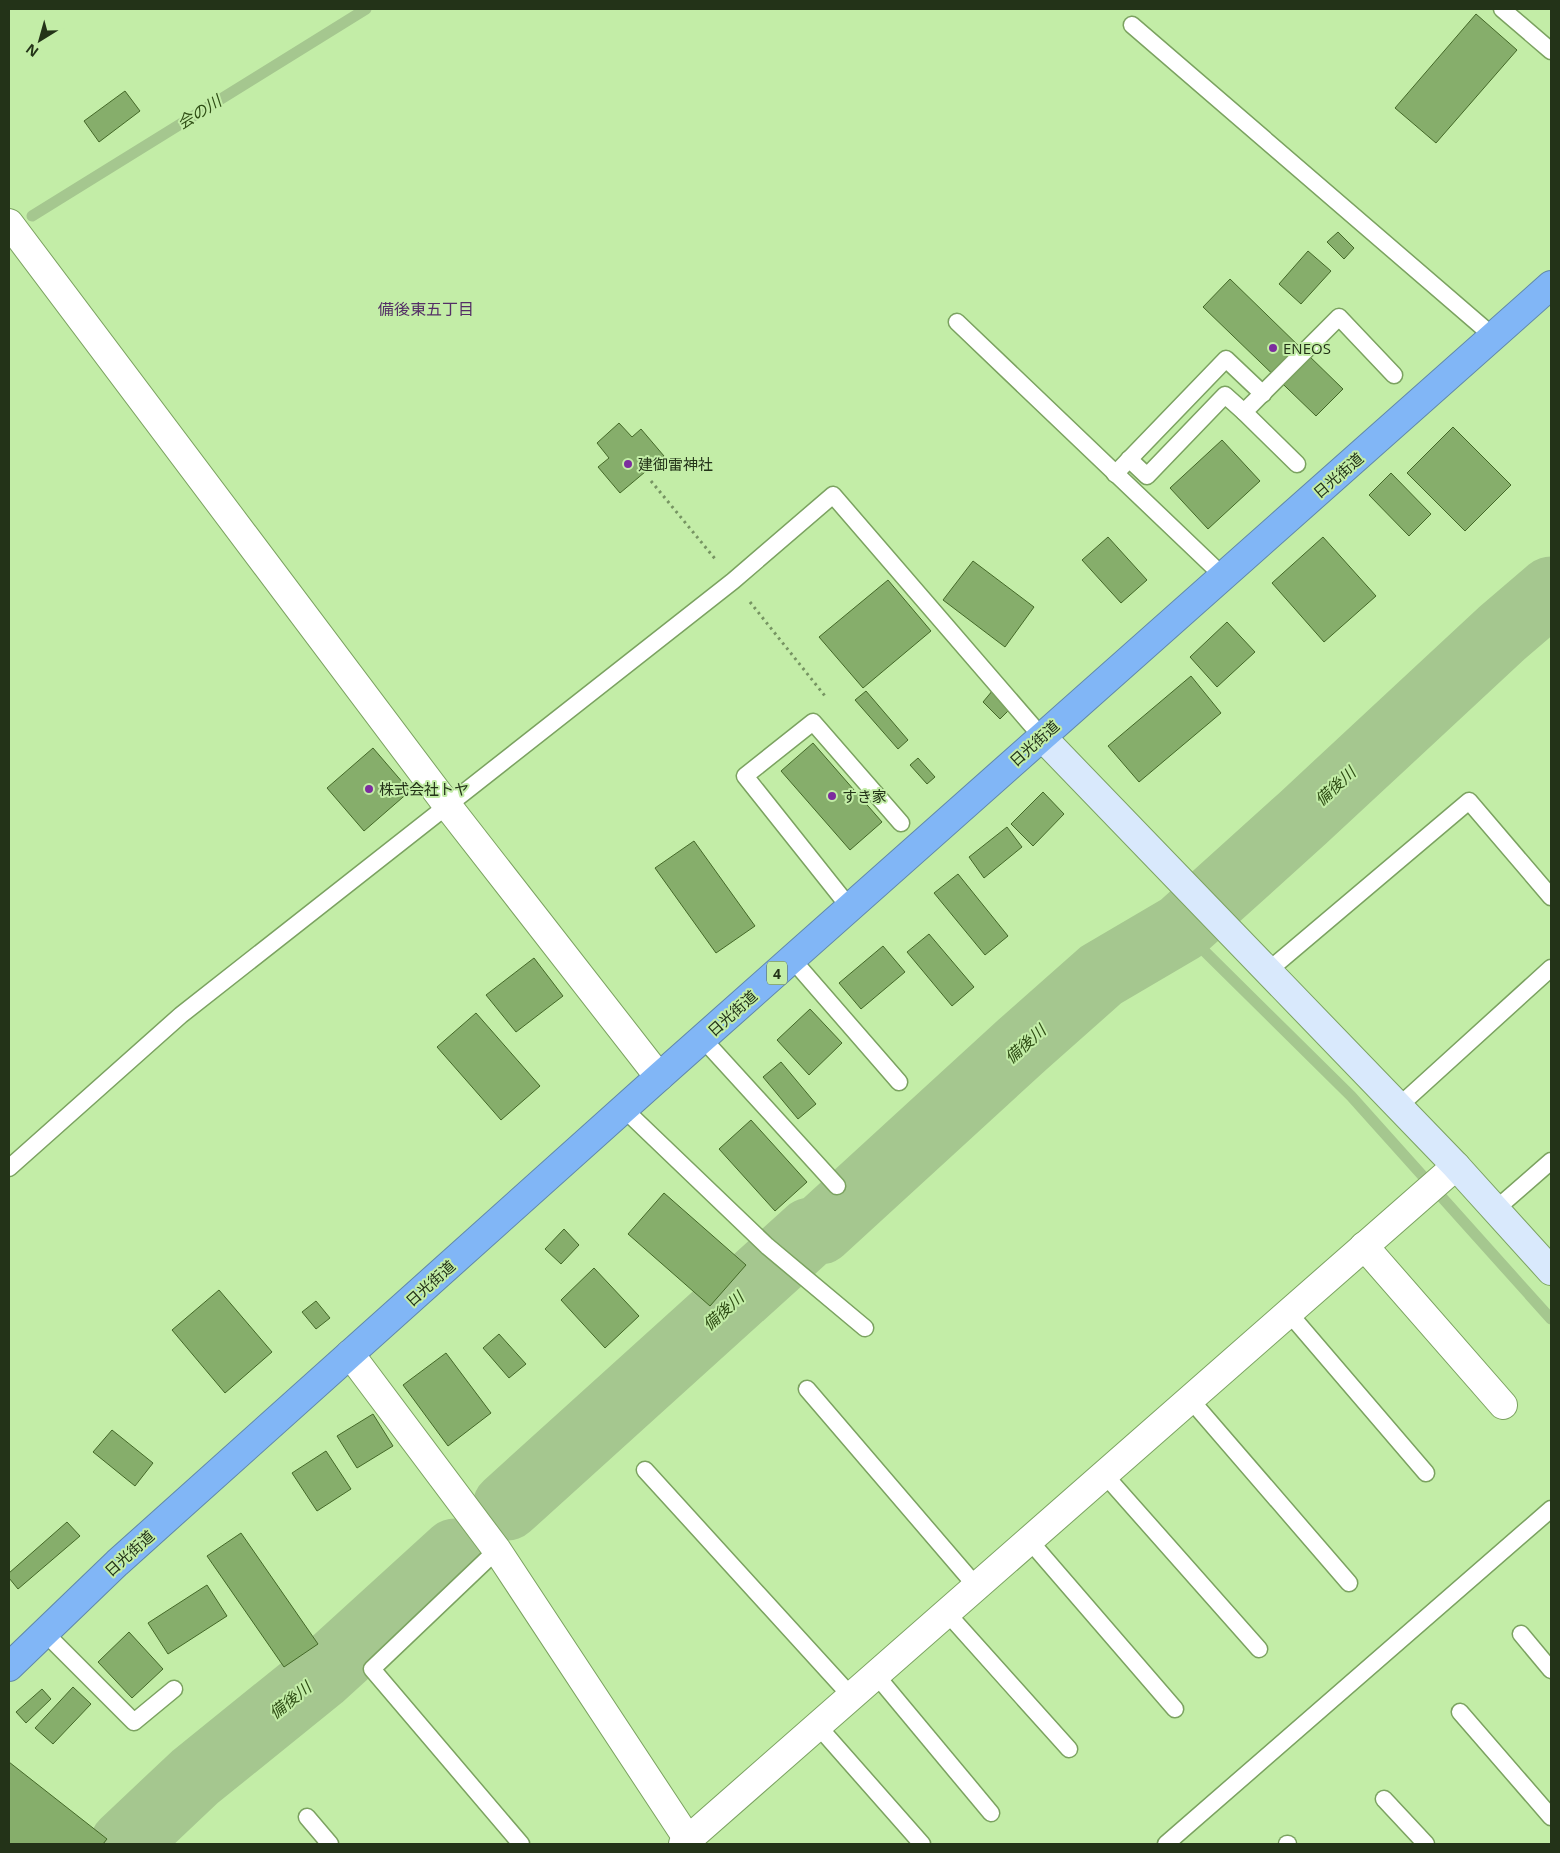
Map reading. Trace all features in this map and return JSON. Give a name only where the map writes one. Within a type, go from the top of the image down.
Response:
[{"type":"highway","name":"日光街道","points":[[9,1667],[117,1563],[659,1077],[1494,337],[1548,294]]},
{"type":"street","points":[[9,223],[447,805],[659,1077]]},
{"type":"street","points":[[1042,736],[1549,1263]]},
{"type":"street","points":[[350,1354],[497,1550],[687,1843],[851,1696],[1456,1166]]},
{"type":"street","points":[[1364,1246],[1502,1405]]},
{"type":"lane","points":[[1502,9],[1551,51]]},
{"type":"lane","points":[[1132,25],[1494,337]]},
{"type":"lane","points":[[1244,412],[1339,317],[1394,375]]},
{"type":"lane","points":[[957,322],[1223,576]]},
{"type":"lane","points":[[1115,474],[1226,359],[1263,394]]},
{"type":"lane","points":[[1129,459],[1148,476],[1225,395],[1298,464]]},
{"type":"lane","points":[[9,1168],[181,1015],[733,581],[832,495],[1042,736]]},
{"type":"lane","points":[[850,908],[745,776],[814,722],[901,823]]},
{"type":"lane","points":[[1268,971],[1470,801],[1551,897]]},
{"type":"lane","points":[[792,959],[899,1082]]},
{"type":"lane","points":[[1399,1106],[1551,968]]},
{"type":"lane","points":[[703,1039],[837,1186]]},
{"type":"lane","points":[[624,1109],[767,1246],[865,1328]]},
{"type":"lane","points":[[1496,1209],[1551,1161]]},
{"type":"lane","points":[[1288,1312],[1426,1473]]},
{"type":"lane","points":[[807,1389],[976,1586]]},
{"type":"lane","points":[[1190,1399],[1349,1583]]},
{"type":"lane","points":[[645,1470],[851,1696]]},
{"type":"lane","points":[[1104,1474],[1259,1648]]},
{"type":"lane","points":[[1166,1844],[1551,1509]]},
{"type":"lane","points":[[1029,1540],[1175,1709]]},
{"type":"lane","points":[[497,1550],[372,1670],[521,1844]]},
{"type":"lane","points":[[947,1613],[1069,1749]]},
{"type":"lane","points":[[44,1632],[134,1722],[174,1689]]},
{"type":"lane","points":[[1520,1634],[1551,1670]]},
{"type":"lane","points":[[876,1675],[991,1813]]},
{"type":"lane","points":[[1460,1712],[1551,1817]]},
{"type":"lane","points":[[818,1726],[922,1844]]},
{"type":"lane","points":[[1384,1799],[1426,1844]]},
{"type":"lane","points":[[307,1817],[330,1844]]},
{"type":"path","points":[[651,481],[831,703]]},
{"type":"building","points":[[1476,14],[1517,50],[1436,143],[1395,108]]},
{"type":"building","points":[[125,91],[140,111],[99,142],[84,121]]},
{"type":"building","points":[[1338,232],[1354,248],[1344,259],[1327,242]]},
{"type":"building","points":[[1308,251],[1331,271],[1301,304],[1279,284]]},
{"type":"building","name":"ENEOS","points":[[1230,279],[1343,389],[1316,416],[1203,307]]},
{"type":"building","points":[[619,423],[632,437],[641,429],[664,456],[620,493],[598,467],[609,458],[597,443]]},
{"type":"building","points":[[1453,427],[1511,485],[1465,531],[1407,473]]},
{"type":"building","points":[[1222,440],[1260,481],[1208,529],[1170,488]]},
{"type":"building","points":[[1391,473],[1431,514],[1409,536],[1369,495]]},
{"type":"building","points":[[1108,537],[1147,580],[1121,603],[1082,560]]},
{"type":"building","points":[[1323,537],[1376,596],[1324,642],[1272,583]]},
{"type":"building","points":[[973,561],[1034,607],[1005,647],[943,600]]},
{"type":"building","points":[[888,580],[931,631],[863,688],[819,637]]},
{"type":"building","points":[[1227,622],[1255,652],[1217,687],[1190,657]]},
{"type":"building","points":[[1191,676],[1221,713],[1139,782],[1108,746]]},
{"type":"building","points":[[993,690],[1011,708],[1000,719],[983,702]]},
{"type":"building","points":[[866,691],[908,740],[898,749],[855,700]]},
{"type":"building","name":"すき家","points":[[813,743],[882,822],[850,850],[781,771]]},
{"type":"building","name":"株式会社トヤ","points":[[373,748],[410,791],[364,831],[327,788]]},
{"type":"building","points":[[918,758],[935,777],[927,784],[910,765]]},
{"type":"building","points":[[1043,792],[1064,814],[1033,846],[1011,824]]},
{"type":"building","points":[[1007,827],[1022,847],[984,878],[969,857]]},
{"type":"building","points":[[694,841],[755,926],[716,953],[655,868]]},
{"type":"building","points":[[958,874],[1008,936],[985,955],[934,893]]},
{"type":"building","points":[[929,934],[974,987],[952,1006],[907,952]]},
{"type":"building","points":[[883,946],[905,972],[861,1009],[839,983]]},
{"type":"building","points":[[534,958],[563,996],[516,1032],[486,995]]},
{"type":"building","points":[[810,1009],[842,1043],[809,1075],[777,1040]]},
{"type":"building","points":[[476,1013],[540,1086],[501,1120],[437,1047]]},
{"type":"building","points":[[781,1062],[816,1104],[798,1119],[763,1077]]},
{"type":"building","points":[[751,1120],[807,1182],[775,1211],[719,1149]]},
{"type":"building","points":[[664,1193],[746,1265],[710,1306],[628,1234]]},
{"type":"building","points":[[564,1229],[579,1245],[561,1264],[545,1249]]},
{"type":"building","points":[[594,1268],[639,1316],[605,1348],[561,1300]]},
{"type":"building","points":[[219,1290],[272,1352],[225,1393],[172,1330]]},
{"type":"building","points":[[316,1301],[330,1318],[316,1329],[302,1312]]},
{"type":"building","points":[[499,1334],[526,1364],[509,1378],[483,1348]]},
{"type":"building","points":[[446,1353],[491,1413],[448,1446],[403,1385]]},
{"type":"building","points":[[373,1414],[393,1446],[357,1468],[337,1436]]},
{"type":"building","points":[[112,1430],[153,1463],[135,1486],[93,1452]]},
{"type":"building","points":[[326,1451],[351,1489],[317,1511],[292,1473]]},
{"type":"building","points":[[67,1522],[80,1536],[18,1589],[9,1578],[9,1573]]},
{"type":"building","points":[[241,1533],[318,1644],[284,1667],[207,1556]]},
{"type":"building","points":[[207,1585],[227,1616],[168,1654],[148,1623]]},
{"type":"building","points":[[129,1632],[163,1669],[132,1698],[98,1662]]},
{"type":"building","points":[[73,1687],[91,1704],[53,1744],[35,1728]]},
{"type":"building","points":[[42,1689],[51,1699],[26,1723],[16,1712]]},
{"type":"building","points":[[9,1762],[107,1839],[103,1844],[9,1844]]},
{"type":"waterway","name":"会の川","points":[[32,216],[366,9]]},
{"type":"waterway","name":"備後川","points":[[507,1506],[810,1232],[820,1230],[1101,975],[1181,928],[1303,818],[1502,633],[1551,591]]},
{"type":"waterway","points":[[1181,928],[1351,1096],[1551,1319]]},
{"type":"waterway","name":"備後川","points":[[124,1844],[195,1777],[320,1676],[455,1553]]},
{"type":"place","name":"ENEOS","points":[[1273,348]]},
{"type":"place","name":"建御雷神社","points":[[628,464]]},
{"type":"place","name":"株式会社トヤ","points":[[369,789]]},
{"type":"place","name":"すき家","points":[[832,796]]},
{"type":"district","name":"備後東五丁目","points":[[426,309]]}]
